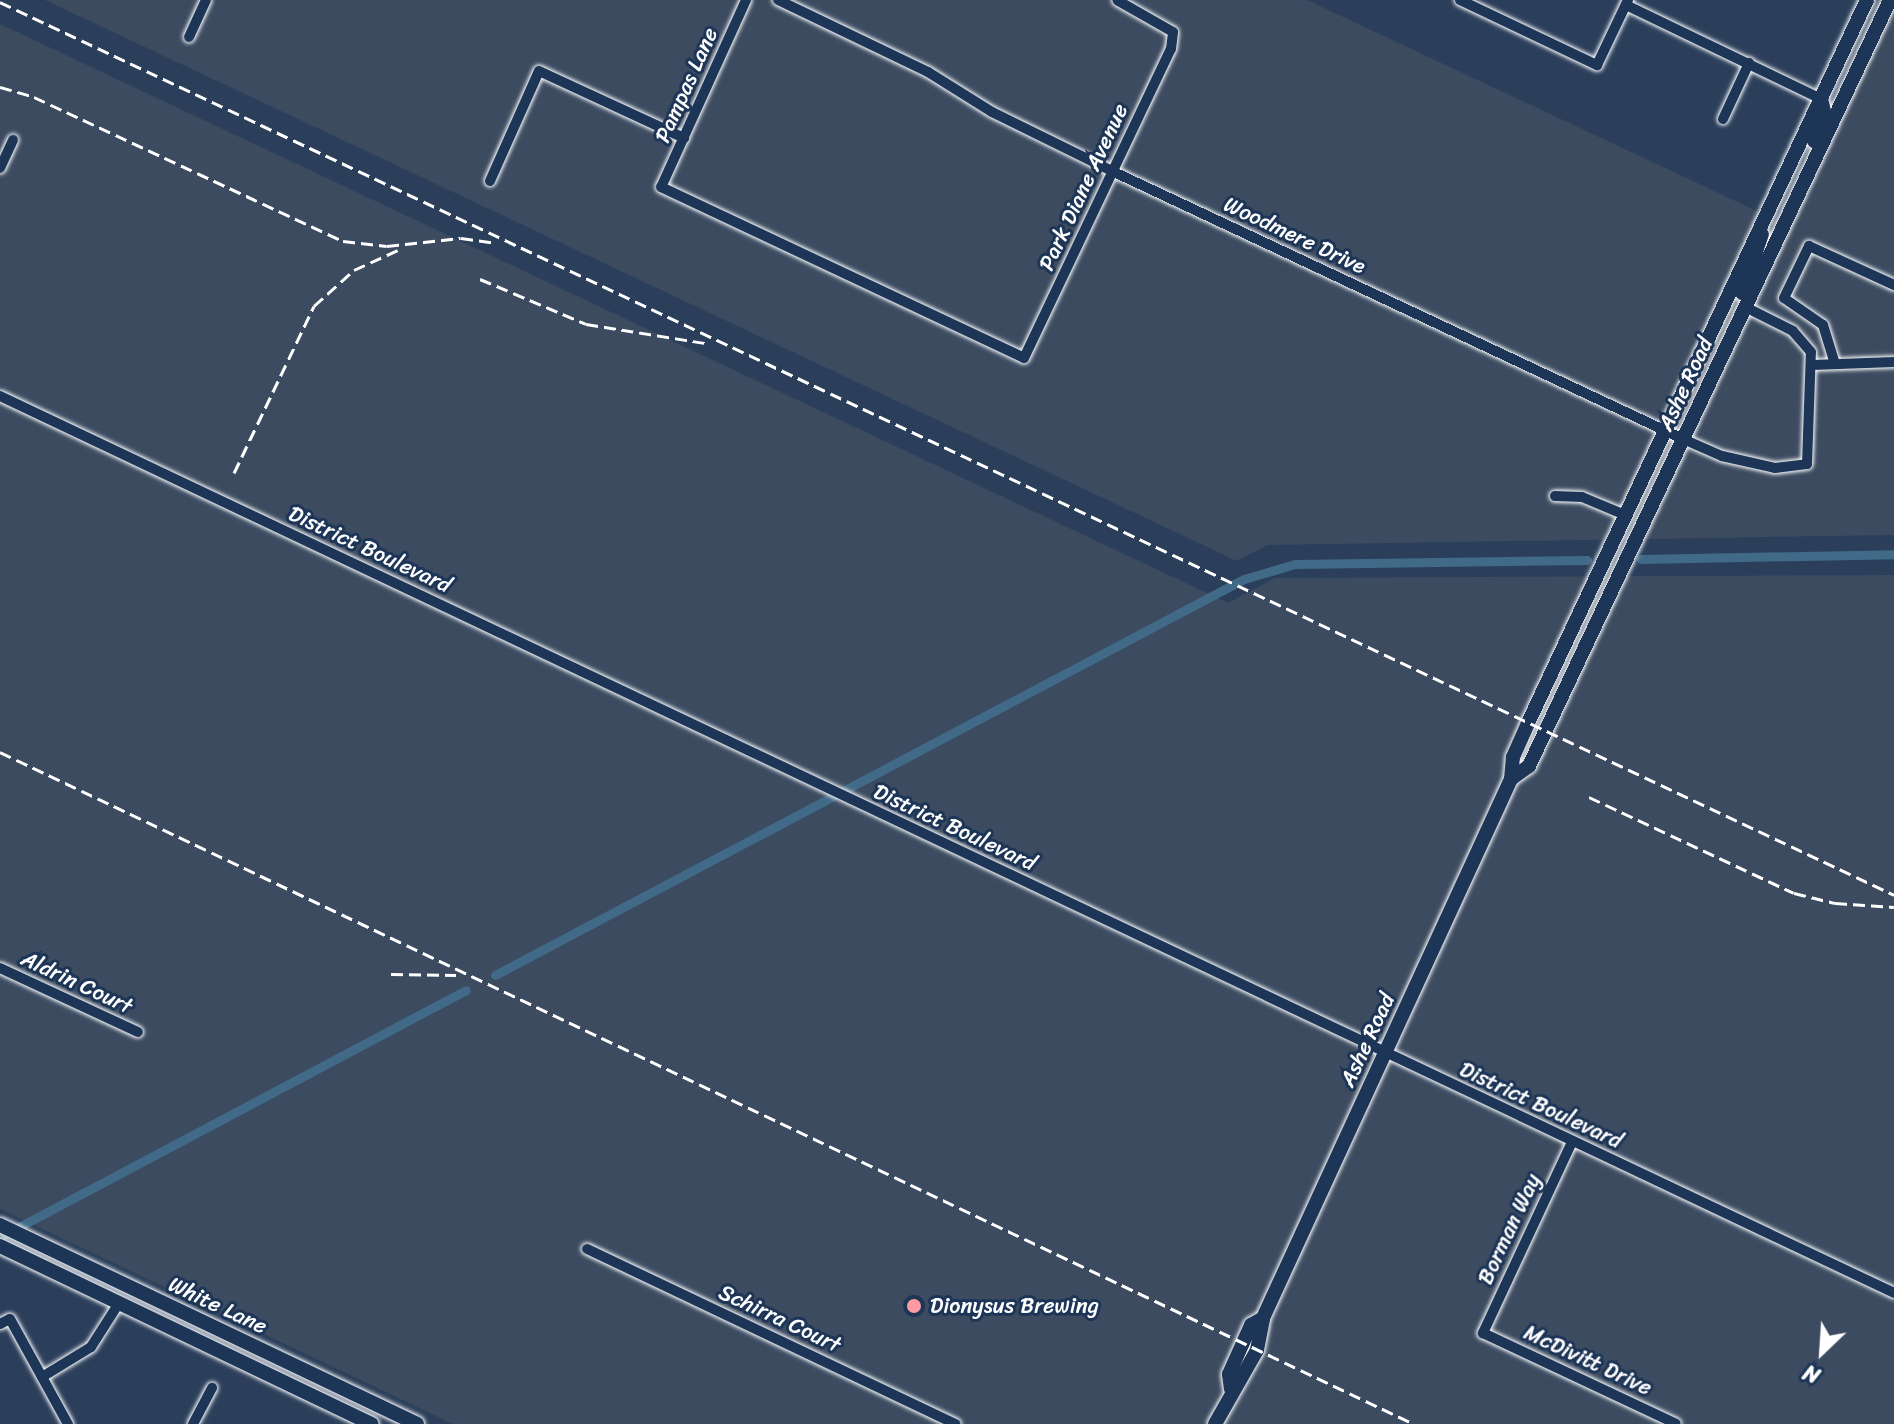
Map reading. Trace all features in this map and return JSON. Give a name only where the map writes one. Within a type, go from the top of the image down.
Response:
[{"type":"street","points":[[189,37],[206,0]]},
{"type":"street","name":"Pampas Lane","points":[[746,0],[661,187],[1024,358]]},
{"type":"street","name":"Woodmere Drive","points":[[778,0],[928,72],[992,112],[1114,172],[1722,456],[1775,468],[1807,464],[1812,365]]},
{"type":"street","name":"Park Diane Avenue","points":[[1024,358],[1171,49],[1173,32],[1117,0]]},
{"type":"street","points":[[1460,0],[1597,65],[1627,2],[1821,99],[1825,115],[1800,173],[1798,195]]},
{"type":"street","name":"Ashe Road","points":[[1215,1424],[1231,1389],[1242,1381],[1257,1350],[1263,1318],[1511,779],[1513,757],[1867,0]]},
{"type":"street","name":"Ashe Road","points":[[1511,779],[1529,766],[1890,0]]},
{"type":"street","points":[[1723,119],[1749,63]]},
{"type":"street","points":[[490,181],[539,71],[684,138]]},
{"type":"street","points":[[0,168],[13,140]]},
{"type":"street","points":[[1762,221],[1761,244],[1741,298],[1745,307],[1803,339],[1812,365],[1894,362]]},
{"type":"street","points":[[1835,364],[1823,325],[1784,298],[1809,246],[1894,285]]},
{"type":"street","name":"District Boulevard","points":[[0,396],[1894,1293]]},
{"type":"street","points":[[1555,496],[1582,497],[1625,515]]},
{"type":"street","name":"Aldrin Court","points":[[0,968],[138,1032]]},
{"type":"street","name":"Borman Way","points":[[1483,1333],[1572,1142]]},
{"type":"street","name":"White Lane","points":[[0,1225],[417,1424]]},
{"type":"street","name":"White Lane","points":[[0,1246],[372,1424]]},
{"type":"street","name":"Schirra Court","points":[[587,1249],[956,1424]]},
{"type":"street","points":[[42,1377],[91,1347],[119,1303],[133,1298],[199,1320]]},
{"type":"street","points":[[5,1321],[68,1424]]},
{"type":"street","name":"McDivitt Drive","points":[[1483,1333],[1676,1424]]},
{"type":"street","points":[[193,1424],[212,1388]]},
{"type":"shaded area","points":[[45,0],[1307,0],[1776,220],[1894,0],[1894,535],[1267,545],[1237,561]]},
{"type":"shaded area","points":[[0,24],[1228,603],[1275,578],[1894,575],[1894,1424],[453,1424],[0,1209]]},
{"type":"waterway","points":[[1641,559],[1894,554]]},
{"type":"waterway","points":[[495,975],[1244,579],[1295,564],[1587,560]]},
{"type":"waterway","points":[[0,1237],[466,990]]},
{"type":"railway","points":[[0,2],[1894,895]]},
{"type":"railway","points":[[0,87],[34,97],[343,241],[387,246],[461,238],[497,243]]},
{"type":"railway","points":[[234,473],[314,306],[354,270],[398,250]]},
{"type":"railway","points":[[480,279],[586,324],[705,343]]},
{"type":"railway","points":[[0,752],[1414,1424]]},
{"type":"railway","points":[[1589,797],[1794,893],[1835,903],[1894,907]]},
{"type":"railway","points":[[391,974],[456,975]]},
{"type":"place","name":"Dionysus Brewing","points":[[914,1306]]}]
